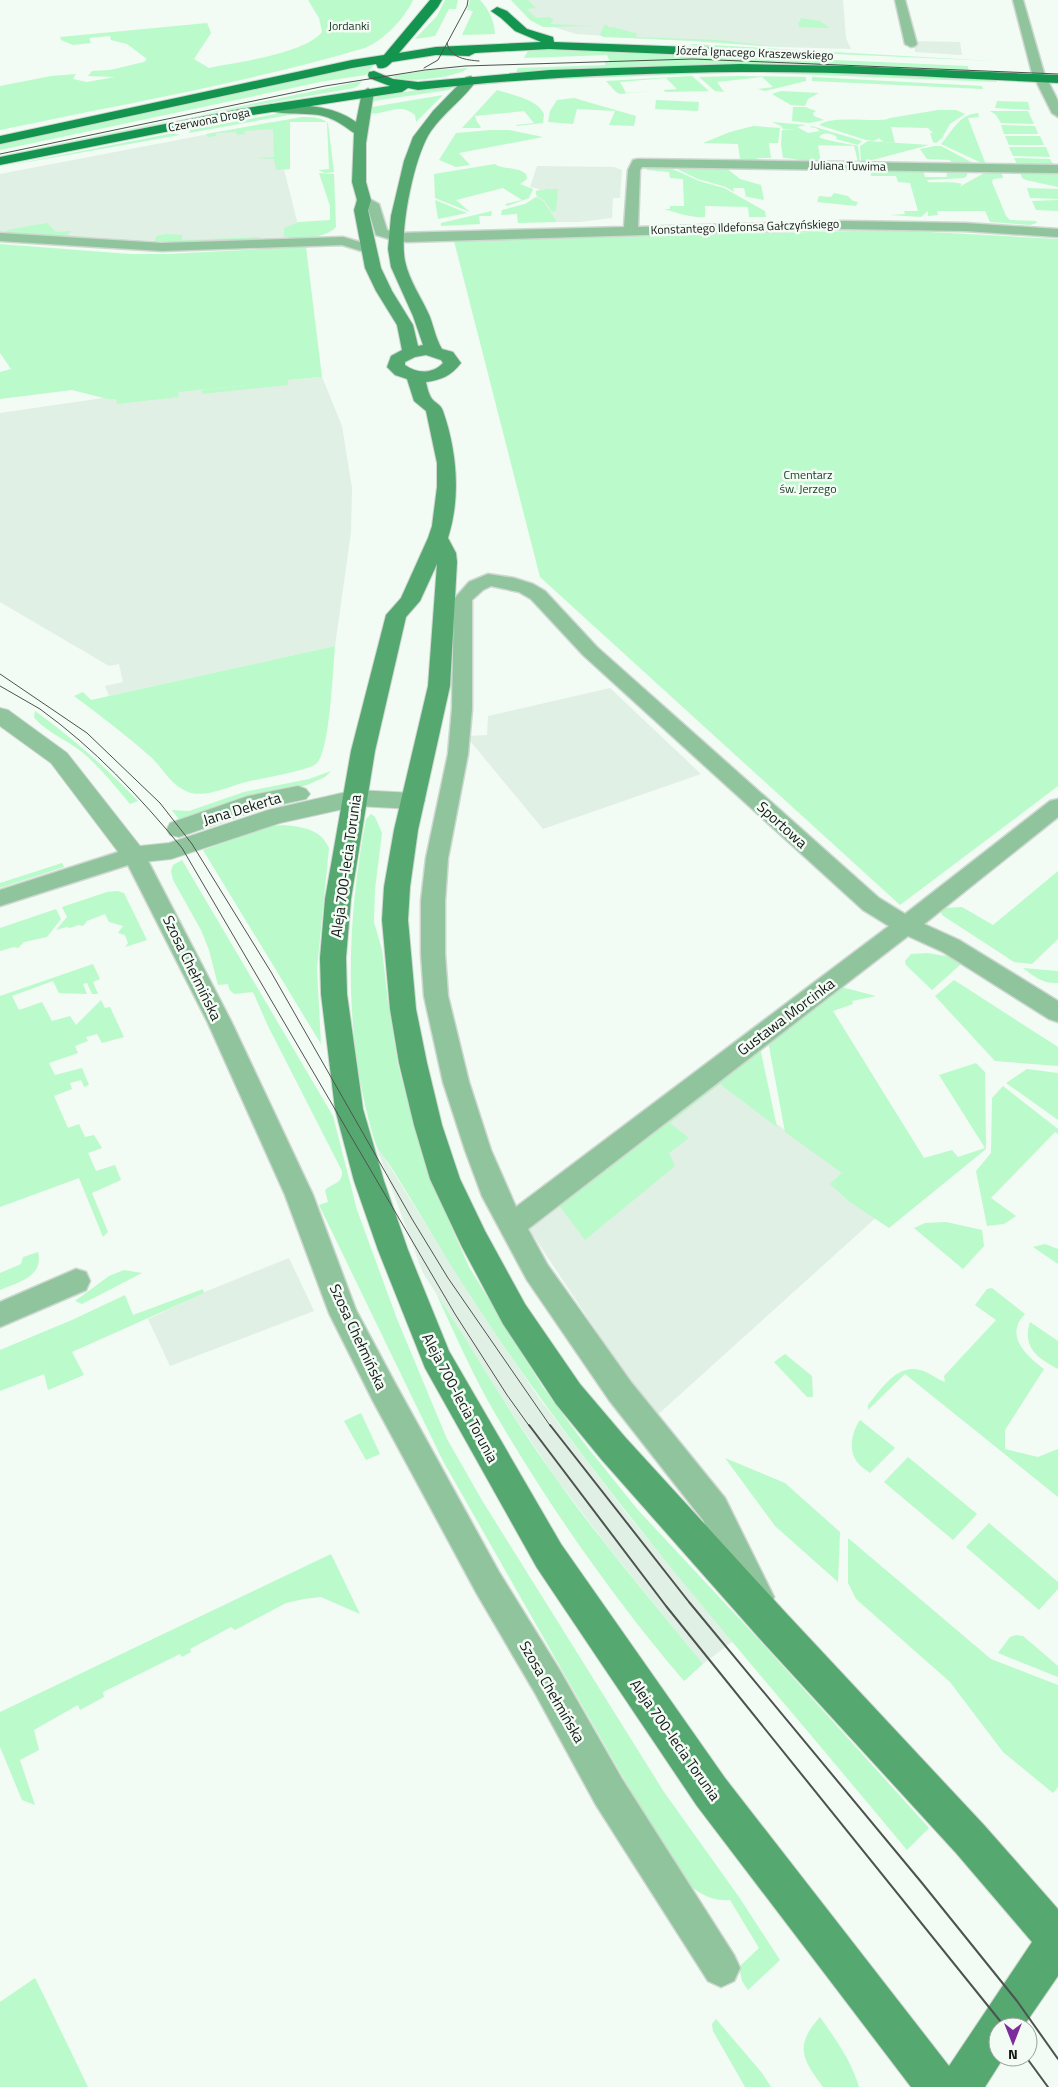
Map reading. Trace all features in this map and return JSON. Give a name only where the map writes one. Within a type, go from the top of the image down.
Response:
[{"type":"main road","points":[[411,352],[406,325],[378,280],[368,249],[361,210],[364,200],[359,182],[360,130],[368,92],[374,75],[387,57],[434,5],[436,0]]},
{"type":"main road","points":[[488,0],[498,11],[505,14],[513,24],[526,33],[554,41],[585,45]]},
{"type":"main road","points":[[435,351],[431,345],[422,317],[401,274],[397,260],[397,231],[408,168],[418,139],[425,128],[488,62],[500,37],[498,11]]},
{"type":"main road","name":"Józefa Ignacego Kraszewskiego","points":[[452,50],[500,37],[585,45],[729,52]]},
{"type":"main road","points":[[452,50],[472,53],[488,62]]},
{"type":"main road","name":"Czerwona Droga","points":[[0,140],[387,57],[452,50]]},
{"type":"main road","name":"Józefa Ignacego Kraszewskiego","points":[[851,57],[1038,72],[1058,79]]},
{"type":"main road","name":"Józefa Ignacego Kraszewskiego","points":[[418,86],[471,80],[630,70],[740,68],[1038,72],[1058,67]]},
{"type":"main road","points":[[374,75],[390,82],[418,86]]},
{"type":"main road","name":"Czerwona Droga","points":[[0,161],[271,108],[418,86]]},
{"type":"main road","points":[[271,108],[326,112],[337,115],[360,130]]},
{"type":"main road","points":[[435,351],[447,356],[452,363],[440,374],[415,376],[399,370],[396,363],[400,356],[411,352],[435,351]]},
{"type":"main road","name":"Aleja 700-lecia Torunia","points":[[434,409],[441,399],[440,374]]},
{"type":"main road","name":"Aleja 700-lecia Torunia","points":[[415,376],[423,400],[434,409],[446,463],[447,487],[442,526],[416,591],[410,601],[396,615],[363,751],[342,869],[334,958],[334,994],[349,1109],[369,1181],[393,1250],[432,1349],[485,1447],[549,1556],[710,1792],[938,2087]]},
{"type":"main road","points":[[438,538],[446,553],[447,562],[439,686],[406,830],[397,887],[396,920],[403,1009],[413,1064],[428,1125],[445,1179],[473,1238],[514,1314],[568,1394],[613,1448],[773,1626],[970,1839],[1058,1940],[1005,2017]]},
{"type":"main road","points":[[960,2087],[988,2043]]},
{"type":"street","points":[[900,0],[911,44]]},
{"type":"street","points":[[1018,0],[1038,72],[1057,109]]},
{"type":"street","name":"Juliana Tuwima","points":[[631,231],[634,170],[638,163],[1058,169]]},
{"type":"street","points":[[364,200],[374,207],[381,232],[397,231]]},
{"type":"street","name":"Konstantego Ildefonsa Gałczyńskiego","points":[[397,231],[432,236],[900,225],[1058,233]]},
{"type":"street","points":[[343,241],[355,236],[364,227]]},
{"type":"street","points":[[0,237],[162,247],[343,241],[368,249]]},
{"type":"street","name":"Sportowa","points":[[512,1226],[496,1196],[478,1150],[456,1082],[442,1029],[434,979],[434,900],[437,858],[458,754],[462,709],[463,599],[476,586],[488,580],[507,582],[526,588],[538,595],[590,651],[871,904],[905,925],[951,946],[1055,1006]]},
{"type":"street","name":"Szosa Chełmińska","points":[[0,715],[59,758],[134,855],[215,1014],[299,1195],[343,1313],[384,1392],[488,1583],[609,1792],[721,1968]]},
{"type":"street","name":"Jana Dekerta","points":[[0,898],[134,855],[171,851],[276,816],[345,802],[355,798],[412,801]]},
{"type":"street","name":"Gustawa Morcinka","points":[[512,1226],[1058,806]]},
{"type":"street","points":[[512,1226],[537,1272],[564,1314],[620,1391],[714,1510],[773,1626]]},
{"type":"street","points":[[0,1315],[76,1281]]},
{"type":"shaded area","points":[[513,0],[843,0],[846,38],[851,49],[780,47],[576,34],[534,21]]},
{"type":"shaded area","points":[[914,41],[960,42],[962,55],[915,52]]},
{"type":"shaded area","points":[[272,122],[301,237],[157,241],[0,232],[0,174]]},
{"type":"shaded area","points":[[537,166],[614,167],[622,170],[620,198],[613,198],[612,218],[580,222],[529,222],[539,189],[530,187]]},
{"type":"shaded area","points":[[322,377],[342,426],[352,488],[351,532],[335,646],[109,696],[105,686],[123,682],[119,664],[109,666],[0,602],[0,413],[103,398]]},
{"type":"shaded area","points":[[610,688],[701,774],[543,829],[466,736],[487,735],[488,716]]},
{"type":"shaded area","points":[[715,1080],[890,1205],[654,1418],[527,1226]]},
{"type":"shaded area","points":[[375,1143],[473,1300],[539,1398],[627,1514],[733,1641],[703,1664],[609,1548],[555,1477],[423,1273]]},
{"type":"shaded area","points":[[289,1258],[314,1311],[170,1366],[148,1319],[207,1291]]},
{"type":"green space","name":"Jordanki","points":[[308,0],[413,0],[393,28],[379,40],[365,48],[275,72],[0,130],[0,86],[51,76],[76,74],[73,79],[87,82],[115,77],[88,76],[92,71],[110,70],[144,62],[147,59],[127,44],[111,40],[110,36],[89,38],[91,43],[73,45],[61,40],[60,37],[207,23],[211,33],[194,59],[209,68],[269,56],[301,46],[313,40],[322,32],[319,18]]},
{"type":"green space","points":[[445,0],[458,0],[456,9],[449,9],[435,36],[415,39],[437,16]]},
{"type":"green space","points":[[470,0],[480,0],[486,8],[492,20],[495,34],[462,35],[473,11],[467,10]]},
{"type":"green space","points":[[511,0],[528,0],[536,8],[527,9],[536,18],[549,17],[554,20],[550,24],[595,26],[543,27],[530,20]]},
{"type":"green space","points":[[800,18],[820,21],[830,28],[799,27],[798,22],[801,21]]},
{"type":"green space","points":[[604,25],[637,33],[636,37],[720,40],[778,47],[702,41],[603,37],[600,35]]},
{"type":"green space","points":[[691,44],[994,61],[720,49]]},
{"type":"green space","points":[[529,49],[724,55],[968,66],[969,72],[805,65],[699,65],[515,74],[518,68],[605,65],[605,62],[610,62],[607,55],[524,58]]},
{"type":"green space","points":[[375,63],[366,75],[325,81],[0,150],[0,144]]},
{"type":"green space","points":[[468,68],[453,75],[430,79],[407,80],[391,76],[430,70]]},
{"type":"green space","points":[[752,71],[997,79],[997,82],[745,72],[514,81],[597,76]]},
{"type":"green space","points":[[692,76],[709,91],[666,92],[663,90],[677,89],[666,78],[620,82],[626,93],[651,91],[620,94],[606,81]]},
{"type":"green space","points":[[738,76],[806,77],[806,81],[765,91],[758,89],[773,87],[762,77],[717,82],[724,92],[715,91],[699,77]]},
{"type":"green space","points":[[812,77],[982,86],[983,89],[812,81]]},
{"type":"green space","points":[[362,81],[354,88],[190,117]]},
{"type":"green space","points":[[453,87],[449,90],[373,101],[374,97],[380,95]]},
{"type":"green space","points":[[497,90],[524,98],[536,105],[544,114],[543,123],[517,126],[534,123],[524,111],[475,116],[480,128],[462,128]]},
{"type":"green space","points":[[781,91],[819,93],[808,99],[805,106],[791,105],[772,94]]},
{"type":"green space","points":[[443,95],[416,122],[415,115],[403,109],[371,113],[372,107]]},
{"type":"green space","points":[[574,98],[636,116],[634,126],[609,125],[615,111],[577,109],[573,124],[548,122],[550,111],[557,100]]},
{"type":"green space","points":[[656,100],[699,102],[698,111],[655,109]]},
{"type":"green space","points":[[997,101],[1028,102],[1030,110],[995,108]]},
{"type":"green space","points":[[793,107],[805,107],[816,111],[813,113],[814,116],[824,120],[809,123],[792,121]]},
{"type":"green space","points":[[938,110],[956,110],[965,114],[950,124],[942,138],[936,143],[933,142],[930,133],[933,133],[928,128],[891,127],[895,143],[884,142],[879,138],[874,141],[866,140],[819,125],[835,120],[885,120]]},
{"type":"green space","points":[[990,111],[1028,111],[1034,124],[1001,123],[996,115]]},
{"type":"green space","points":[[286,112],[306,112],[189,133],[190,130]]},
{"type":"green space","points":[[978,113],[979,117],[968,118],[986,165],[941,144],[956,124],[971,114]]},
{"type":"green space","points":[[186,117],[63,146],[0,158],[0,156]]},
{"type":"green space","points":[[302,117],[316,118],[327,122],[290,122],[290,169],[276,170],[274,159],[256,158],[274,157],[273,129],[244,131],[245,134],[237,135],[236,132],[216,133],[216,136],[208,137],[206,134]]},
{"type":"green space","points":[[327,122],[334,172],[325,173],[318,170],[329,169]]},
{"type":"green space","points":[[772,122],[806,125],[797,127],[808,133],[820,131],[810,127],[812,126],[862,141],[858,145],[836,139],[837,137],[830,134],[823,134],[819,137],[858,146],[860,163],[845,163],[858,162],[854,146],[818,145],[821,163],[783,158],[782,130],[798,130],[783,129]]},
{"type":"green space","points":[[1001,125],[1035,126],[1038,134],[1004,134]]},
{"type":"green space","points":[[753,126],[780,128],[778,143],[769,143],[771,158],[759,158],[750,162],[725,161],[740,159],[738,144],[703,143],[730,132]]},
{"type":"green space","points":[[509,130],[543,137],[459,153],[470,165],[456,167],[439,160],[456,133]]},
{"type":"green space","points":[[173,133],[180,135],[0,167]]},
{"type":"green space","points":[[1005,136],[1040,136],[1044,145],[1009,145]]},
{"type":"green space","points":[[868,141],[929,145],[861,163],[860,146]]},
{"type":"green space","points":[[941,146],[975,164],[952,164],[950,160],[927,159],[920,149]]},
{"type":"green space","points":[[1009,147],[1046,147],[1050,157],[1013,156]]},
{"type":"green space","points":[[1014,158],[1050,159],[1054,166],[1018,166]]},
{"type":"green space","points":[[495,164],[526,174],[527,179],[520,184],[533,189],[529,198],[507,206],[505,204],[522,200],[503,188],[456,200],[470,212],[435,198],[434,174]]},
{"type":"green space","points":[[666,166],[699,181],[724,188],[765,211],[766,217],[749,217],[748,207],[705,206],[705,217],[690,216],[664,209],[670,209],[670,206],[684,206],[683,179],[670,178],[669,172],[646,170],[651,167]]},
{"type":"green space","points":[[673,167],[725,167],[740,179],[761,185],[764,200],[743,196],[746,196],[744,188],[733,188],[734,192],[726,187],[698,179]]},
{"type":"green space","points":[[871,170],[923,170],[925,177],[947,177],[946,170],[959,170],[960,173],[967,173],[967,176],[964,178],[927,180],[928,182],[962,184],[959,187],[988,171],[1001,171],[1003,178],[993,179],[992,182],[1006,216],[1010,220],[1036,221],[1037,223],[1030,225],[990,222],[985,211],[937,211],[938,215],[928,216],[928,211],[921,217],[890,215],[905,214],[904,211],[918,211],[910,183],[898,182],[896,176],[871,176]]},
{"type":"green space","points":[[1020,172],[1055,173],[1058,175],[1058,187],[1026,180],[1022,178]]},
{"type":"green space","points":[[319,173],[334,174],[336,227],[326,234],[312,238],[290,238],[284,236],[284,228],[299,222],[330,220],[330,206]]},
{"type":"green space","points":[[1027,188],[1058,189],[1058,199],[1030,198]]},
{"type":"green space","points":[[558,189],[556,211],[553,211],[553,213],[544,200],[536,195],[536,191]]},
{"type":"green space","points":[[834,193],[848,196],[853,201],[858,202],[856,206],[817,202],[819,196],[831,197]]},
{"type":"green space","points":[[536,197],[543,201],[557,222],[518,223],[517,214],[501,215],[502,210],[525,204]]},
{"type":"green space","points":[[435,200],[467,213],[438,219]]},
{"type":"green space","points":[[1058,200],[1058,211],[1036,210],[1032,201]]},
{"type":"green space","points":[[492,211],[491,216],[479,216],[480,224],[441,226],[441,223]]},
{"type":"green space","points":[[47,223],[56,232],[71,231],[67,235],[85,237],[4,233],[7,230]]},
{"type":"green space","name":"Cmentarz św. Jerzego","points":[[893,230],[1058,239],[1058,786],[900,905],[540,577],[454,241]]},
{"type":"green space","points":[[166,234],[182,235],[182,240],[261,237],[257,239],[179,242],[155,241],[156,236]]},
{"type":"green space","points":[[0,244],[130,254],[306,247],[322,377],[288,380],[288,385],[202,394],[202,390],[266,383],[178,392],[179,397],[117,404],[116,399],[108,399],[72,390],[0,399],[0,372],[11,369],[0,353]]},
{"type":"green space","points":[[335,646],[328,727],[321,757],[316,764],[311,767],[242,783],[213,792],[190,793],[179,787],[152,758],[74,696],[83,692],[91,700]]},
{"type":"green space","points":[[35,711],[89,754],[138,801],[130,804],[89,758],[38,722],[34,717]]},
{"type":"green space","points":[[331,771],[325,777],[307,785],[180,821],[172,810],[189,811],[244,792],[309,779]]},
{"type":"green space","points":[[371,814],[375,817],[382,833],[375,889],[374,922],[382,950],[398,1065],[426,1162],[444,1210],[469,1267],[542,1386],[584,1443],[638,1510],[762,1643],[929,1828],[907,1850],[726,1635],[609,1489],[552,1414],[498,1338],[377,1147],[364,1100],[357,1060],[351,980],[354,899],[366,819]]},
{"type":"green space","points":[[284,825],[311,830],[326,842],[329,848],[317,969],[321,1044],[203,850],[269,826]]},
{"type":"green space","points":[[182,860],[333,1116],[357,1210],[397,1319],[447,1439],[483,1502],[664,1792],[739,1897],[780,1960],[748,1990],[742,1981],[739,1967],[759,1948],[730,1900],[710,1897],[681,1879],[443,1461],[319,1205],[328,1202],[325,1190],[339,1181],[342,1171],[268,1026],[253,992],[234,994],[229,989],[228,984],[218,985],[209,950],[201,930],[173,880],[171,871],[173,865]]},
{"type":"green space","points":[[62,863],[64,867],[0,888],[0,883]]},
{"type":"green space","points":[[1058,871],[1058,939],[1032,964],[1014,962],[942,915],[941,912],[944,908],[962,907],[993,925]]},
{"type":"green space","points":[[117,891],[124,893],[147,940],[125,947],[128,943],[125,935],[118,933],[123,926],[109,922],[105,914],[87,921],[83,926],[78,925],[56,930],[67,917],[62,907],[107,892]]},
{"type":"green space","points":[[56,909],[61,919],[47,937],[24,942],[18,948],[14,947],[0,951],[0,928]]},
{"type":"green space","points":[[927,953],[952,957],[961,964],[932,990],[906,965],[905,961],[911,954]]},
{"type":"green space","points":[[93,964],[100,979],[93,982],[98,994],[92,994],[87,983],[83,984],[87,994],[59,993],[53,981],[12,996],[19,1010],[42,1002],[52,1021],[70,1016],[76,1025],[101,1000],[105,1008],[110,1007],[124,1037],[102,1043],[97,1034],[86,1037],[88,1041],[75,1046],[78,1053],[49,1063],[55,1075],[82,1068],[89,1085],[84,1087],[81,1080],[70,1083],[72,1089],[54,1096],[68,1128],[79,1124],[85,1137],[94,1135],[102,1148],[88,1153],[96,1171],[115,1165],[121,1180],[92,1193],[108,1232],[103,1237],[79,1178],[0,1207],[0,996]]},
{"type":"green space","points":[[1023,968],[1058,971],[1058,983],[1043,981]]},
{"type":"green space","points":[[954,980],[1058,1047],[1058,1066],[995,1061],[935,996]]},
{"type":"green space","points":[[841,987],[876,996],[852,1001],[853,1004],[833,1011],[924,1158],[952,1150],[958,1157],[985,1148],[939,1075],[976,1063],[985,1072],[986,1149],[889,1228],[850,1202],[830,1184],[842,1173],[785,1132],[768,1041]]},
{"type":"green space","points":[[760,1048],[777,1127],[720,1084],[670,1123],[689,1138],[669,1153],[675,1166],[585,1240],[559,1205]]},
{"type":"green space","points":[[1027,1069],[1058,1073],[1058,1120],[1006,1083]]},
{"type":"green space","points":[[1003,1086],[1058,1129],[1058,1134],[1055,1132],[991,1198],[1016,1216],[1004,1224],[987,1226],[976,1171],[991,1153],[992,1098]]},
{"type":"green space","points":[[946,1222],[982,1230],[984,1246],[963,1269],[914,1228],[925,1223]]},
{"type":"green space","points":[[1045,1244],[1058,1249],[1058,1264],[1033,1247]]},
{"type":"green space","points":[[38,1252],[39,1260],[33,1273],[22,1281],[0,1290],[0,1273],[21,1264],[23,1257]]},
{"type":"green space","points":[[124,1270],[142,1273],[82,1304],[75,1301],[109,1276]]},
{"type":"green space","points":[[992,1288],[1025,1314],[1019,1322],[1017,1337],[1030,1358],[1044,1369],[1005,1430],[1005,1449],[1038,1457],[1058,1449],[1058,1497],[905,1374],[868,1410],[868,1405],[884,1386],[896,1374],[904,1371],[911,1369],[920,1370],[945,1382],[944,1376],[996,1320],[975,1305],[987,1289]]},
{"type":"green space","points":[[203,1289],[204,1293],[72,1352],[84,1375],[48,1390],[44,1374],[0,1391],[0,1350],[72,1320],[125,1295],[133,1315]]},
{"type":"green space","points":[[436,1293],[539,1455],[609,1548],[703,1664],[684,1681],[608,1586],[539,1485],[488,1400],[464,1355]]},
{"type":"green space","points":[[1030,1322],[1058,1341],[1058,1369],[1044,1361],[1033,1351],[1028,1338]]},
{"type":"green space","points":[[785,1354],[812,1376],[813,1397],[807,1397],[774,1362]]},
{"type":"green space","points":[[361,1413],[380,1454],[366,1460],[344,1421]]},
{"type":"green space","points":[[860,1420],[895,1448],[870,1473],[857,1462],[853,1452],[853,1435]]},
{"type":"green space","points":[[908,1457],[977,1514],[953,1540],[884,1482]]},
{"type":"green space","points":[[725,1458],[785,1483],[840,1532],[838,1582],[775,1526]]},
{"type":"green space","points":[[989,1523],[1058,1582],[1058,1589],[1039,1610],[966,1547]]},
{"type":"green space","points":[[848,1538],[991,1659],[1058,1685],[1058,1787],[1053,1793],[1003,1752],[950,1682],[856,1599],[848,1583]]},
{"type":"green space","points":[[331,1554],[360,1614],[321,1597],[286,1603],[235,1630],[231,1627],[190,1649],[191,1652],[182,1657],[180,1654],[103,1692],[104,1697],[80,1710],[78,1705],[34,1730],[39,1750],[20,1760],[35,1805],[22,1800],[0,1747],[0,1712]]},
{"type":"green space","points":[[1016,1635],[1023,1636],[1058,1666],[1058,1677],[998,1653],[1010,1637]]},
{"type":"green space","points":[[35,1978],[88,2087],[0,2087],[0,2002]]},
{"type":"green space","points":[[820,2017],[847,2059],[859,2087],[823,2087],[810,2068],[806,2060],[804,2045],[812,2027]]},
{"type":"green space","points":[[716,2019],[762,2073],[771,2087],[745,2087],[713,2031],[712,2024]]},
{"type":"tram line","points":[[447,43],[467,6],[468,0]]},
{"type":"tram line","points":[[424,68],[438,60],[447,43]]},
{"type":"tram line","points":[[447,43],[451,52],[455,55],[464,59],[479,61]]},
{"type":"tram line","points":[[0,154],[325,86],[425,70],[465,66],[693,59],[1058,74]]},
{"type":"tram line","points":[[0,674],[87,733],[160,803],[192,844],[271,972],[412,1219],[448,1278],[551,1427]]},
{"type":"tram line","points":[[0,686],[40,709],[79,740],[116,774],[182,848],[455,1314],[530,1427]]},
{"type":"tram line","points":[[529,1425],[666,1606],[997,2017]]},
{"type":"tram line","points":[[550,1425],[689,1602],[922,1883],[1017,2001],[1058,2059]]},
{"type":"tram line","points":[[1033,2067],[1048,2087]]}]
